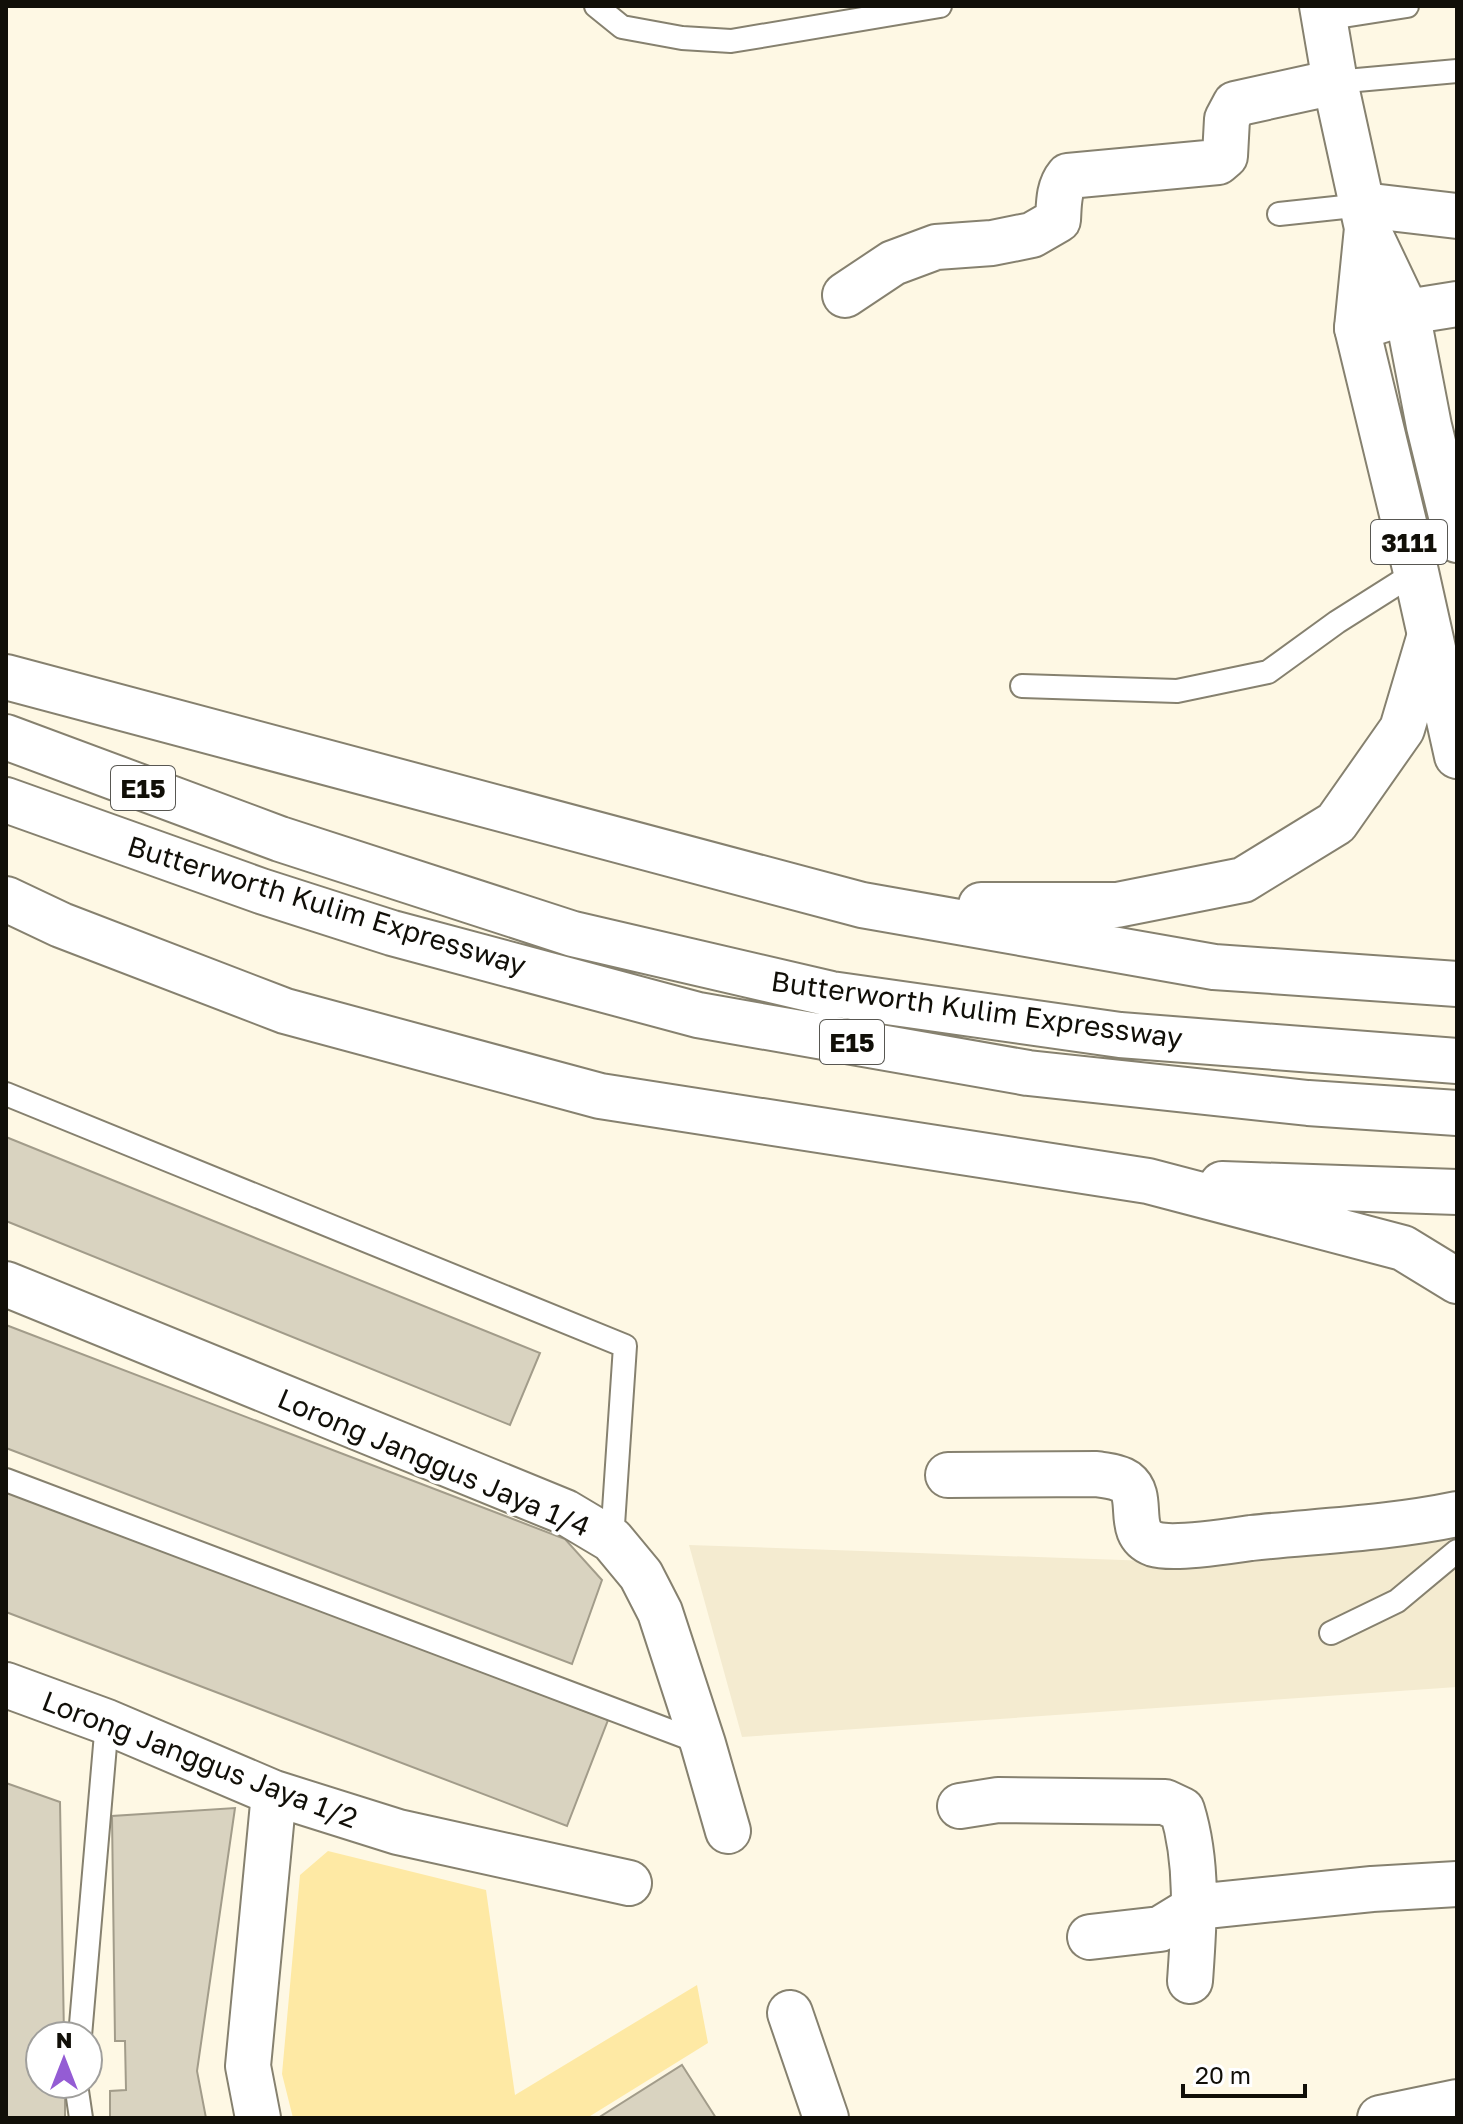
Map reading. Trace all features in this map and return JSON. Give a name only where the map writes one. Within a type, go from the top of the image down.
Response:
[{"type":"main road","name":"3111","points":[[1323,12],[1365,216],[1407,312],[1443,425],[1457,540]]},
{"type":"main road","points":[[845,295],[893,263],[936,247],[992,243],[1032,235],[1058,220],[1060,191],[1068,176],[1218,162],[1225,156],[1227,119],[1235,104],[1335,82]]},
{"type":"main road","name":"3111","points":[[1365,216],[1357,328],[1457,756]]},
{"type":"main road","points":[[1365,216],[1457,216]]},
{"type":"main road","points":[[1357,328],[1407,312],[1457,304]]},
{"type":"main road","points":[[862,905],[1117,905],[1243,880],[1336,823],[1402,729],[1429,638]]},
{"type":"main road","points":[[6,677],[862,905],[1214,967],[1457,984]]},
{"type":"main road","name":"Butterworth Kulim Expressway","points":[[6,737],[280,839],[573,934],[831,994],[1120,1035],[1457,1061]]},
{"type":"main road","name":"Butterworth Kulim Expressway","points":[[6,800],[261,891],[392,933],[698,1015],[1028,1073],[1308,1103],[1457,1113]]},
{"type":"main road","points":[[6,899],[61,925],[285,1011],[600,1096],[1148,1181],[1403,1248],[1457,1281]]},
{"type":"main road","points":[[1148,1181],[1457,1192]]},
{"type":"main road","name":"Lorong Janggus Jaya 1/4","points":[[6,1284],[565,1512],[612,1540],[641,1575],[660,1612],[728,1831]]},
{"type":"main road","points":[[948,1475],[1097,1474],[1116,1478],[1127,1483],[1134,1492],[1135,1521],[1139,1531],[1155,1544],[1167,1545],[1219,1542],[1457,1514]]},
{"type":"main road","name":"Lorong Janggus Jaya 1/2","points":[[6,1685],[107,1722],[274,1793],[398,1832],[629,1883]]},
{"type":"main road","points":[[258,2118],[248,2066],[274,1793]]},
{"type":"main road","points":[[960,1806],[998,1800],[1165,1802],[1182,1810],[1187,1827],[1196,1907],[1190,1981]]},
{"type":"main road","points":[[1090,1937],[1160,1929],[1196,1907],[1372,1889],[1457,1884]]},
{"type":"main road","points":[[790,2013],[826,2118]]},
{"type":"main road","points":[[1380,2118],[1457,2102]]},
{"type":"lane","points":[[596,6],[622,27],[682,38],[731,41],[940,6]]},
{"type":"lane","points":[[1323,12],[1407,6]]},
{"type":"lane","points":[[1335,82],[1457,71]]},
{"type":"lane","points":[[1279,214],[1365,216]]},
{"type":"lane","points":[[1022,686],[1177,691],[1268,672],[1337,622],[1416,572]]},
{"type":"lane","points":[[6,1094],[625,1346],[612,1540]]},
{"type":"lane","points":[[6,1480],[703,1744]]},
{"type":"lane","points":[[1331,1633],[1397,1601],[1457,1551]]},
{"type":"lane","points":[[81,2020],[107,1722]]},
{"type":"shaded area","points":[[1457,1533],[1457,1687],[742,1737],[689,1545],[1151,1561]]},
{"type":"shaded area","points":[[328,1851],[486,1890],[515,2095],[697,1985],[708,2043],[587,2118],[293,2118],[282,2074],[300,1875]]},
{"type":"building","points":[[6,1137],[540,1353],[510,1425],[6,1221]]},
{"type":"building","points":[[6,1325],[565,1539],[602,1580],[572,1664],[6,1448]]},
{"type":"building","points":[[6,1489],[608,1720],[567,1826],[6,1612]]},
{"type":"building","points":[[6,1783],[60,1802],[64,2020],[24,2020],[24,2100],[65,2100],[65,2118],[6,2118]]},
{"type":"building","points":[[235,1808],[197,2071],[206,2118],[110,2118],[110,2091],[126,2090],[125,2041],[115,2041],[112,1816]]},
{"type":"building","points":[[682,2065],[716,2118],[598,2118]]}]
